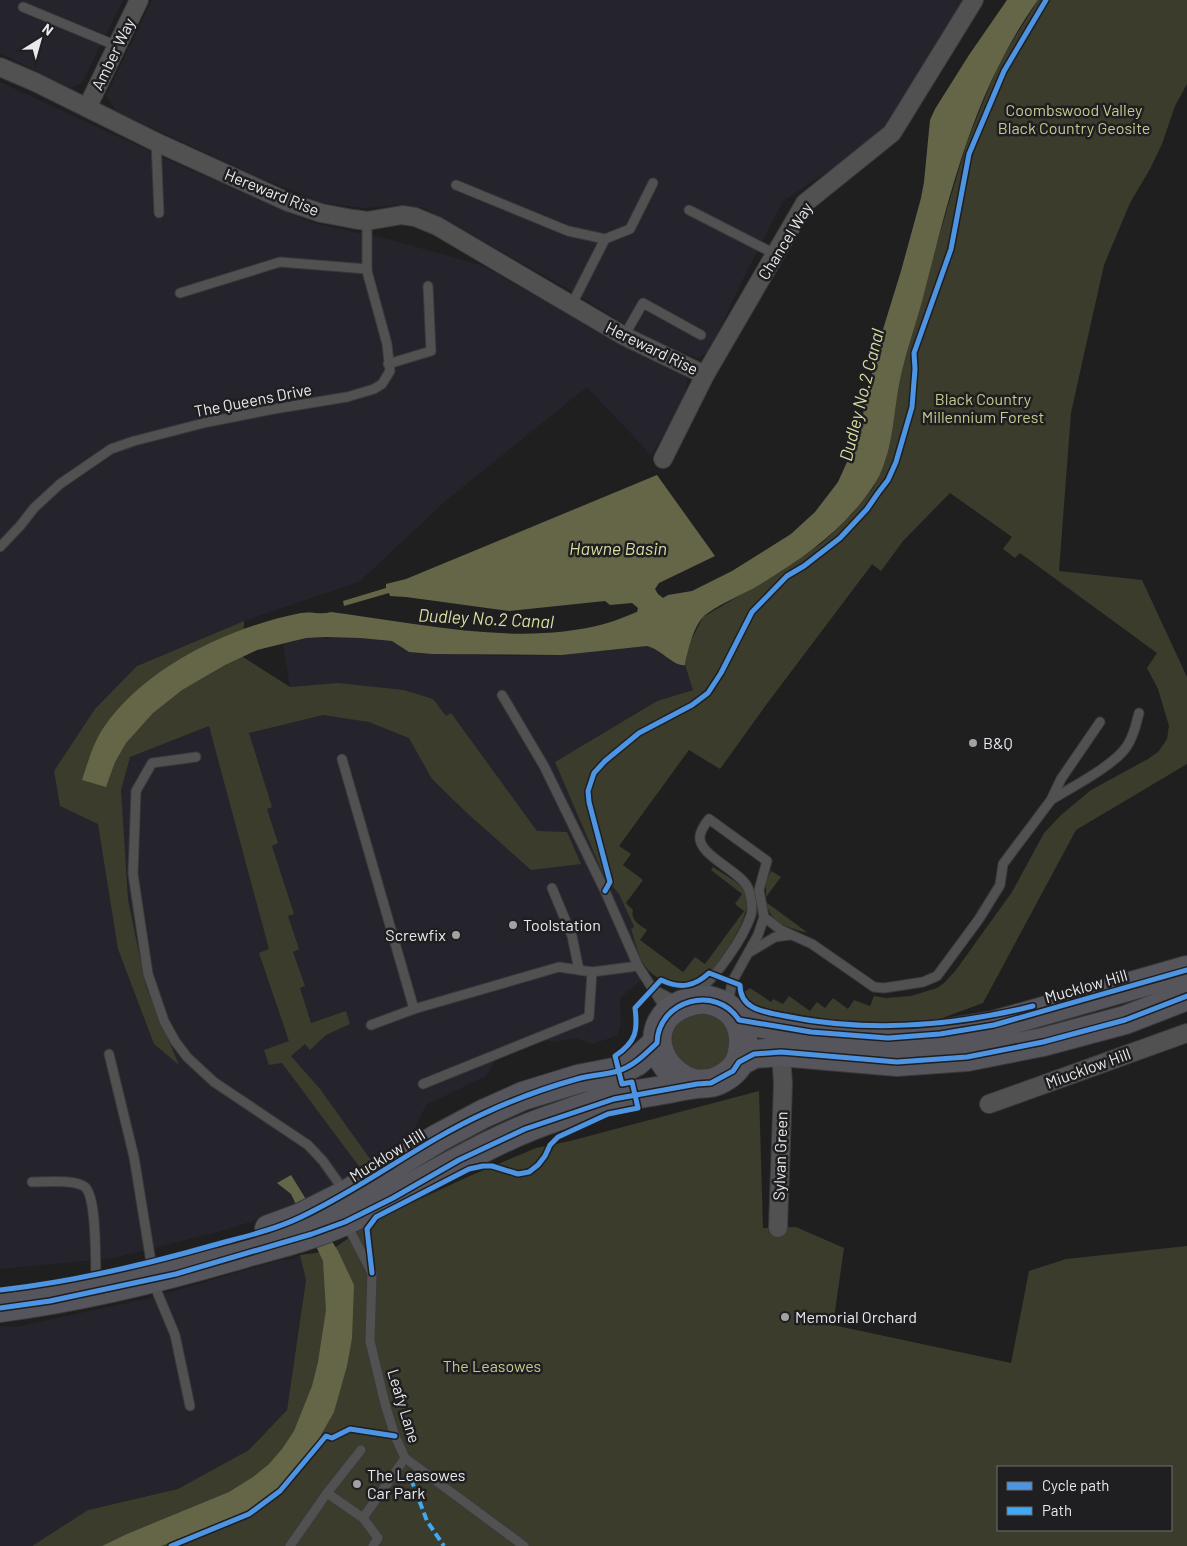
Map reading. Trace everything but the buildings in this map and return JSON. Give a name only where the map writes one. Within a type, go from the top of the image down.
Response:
[{"type":"highway","name":"Mucklow Hill","points":[[676,1009],[691,1001],[702,999],[718,1003],[734,1015],[811,1032],[888,1038],[940,1034],[994,1025],[1187,970]]},
{"type":"highway","name":"Mucklow Hill","points":[[0,1290],[45,1285],[96,1274],[152,1271],[176,1274],[266,1248],[345,1222],[393,1198],[459,1160],[524,1129],[614,1099],[712,1083],[733,1072],[740,1062],[754,1054],[780,1052],[897,1062],[967,1057],[1043,1042],[1124,1020],[1187,996]]},
{"type":"highway","points":[[676,1009],[661,1024],[658,1043],[665,1064],[671,1072],[680,1078],[697,1084]]},
{"type":"highway","points":[[734,1015],[743,1033],[740,1062]]},
{"type":"highway","name":"Mucklow Hill","points":[[0,1308],[50,1301],[152,1271],[299,1218],[346,1194],[438,1138],[483,1114],[523,1096],[578,1079],[618,1071],[636,1062],[658,1043]]},
{"type":"street","name":"Amber Way","points":[[87,108],[139,0]]},
{"type":"street","name":"Chancel Way","points":[[663,459],[705,375],[806,203],[892,133],[974,0]]},
{"type":"street","name":"Hereward Rise","points":[[0,67],[156,142],[288,202],[321,213],[367,221],[402,215],[415,217],[437,226],[624,336],[705,375]]},
{"type":"street","name":"Miucklow Hill","points":[[989,1104],[1187,1034]]},
{"type":"street","name":"Sylvan Green","points":[[778,1228],[783,1084],[780,1052]]},
{"type":"street","points":[[783,1084],[800,1067],[830,1056]]},
{"type":"lane","points":[[23,7],[117,46]]},
{"type":"lane","points":[[156,142],[159,213]]},
{"type":"lane","points":[[456,185],[568,231],[604,239],[630,229],[653,183]]},
{"type":"lane","points":[[689,210],[775,254]]},
{"type":"lane","name":"The Queens Drive","points":[[0,547],[34,508],[60,484],[111,449],[134,441],[208,422],[347,397],[374,389],[382,384],[390,371],[386,344],[367,269],[367,221]]},
{"type":"lane","points":[[571,306],[604,239]]},
{"type":"lane","points":[[180,293],[280,262],[367,269]]},
{"type":"lane","points":[[388,364],[431,352],[428,286]]},
{"type":"lane","points":[[624,336],[643,303],[700,335]]},
{"type":"lane","points":[[502,695],[544,766],[605,891],[638,966],[652,989],[676,1009]]},
{"type":"lane","points":[[1051,800],[1112,761],[1127,747],[1134,732],[1139,713]]},
{"type":"lane","points":[[764,917],[781,930],[812,944],[874,986],[884,988],[931,979],[942,969],[979,919],[1000,885],[1003,864],[1051,800],[1061,779],[1100,722]]},
{"type":"lane","points":[[196,757],[152,763],[136,791],[133,874],[148,974],[164,1021],[187,1057],[214,1082],[308,1145],[323,1161],[346,1194]]},
{"type":"lane","points":[[342,758],[414,1009]]},
{"type":"lane","points":[[676,1009],[704,986],[714,974],[738,940],[752,913],[751,900],[744,880],[715,858],[701,843],[700,837],[709,819],[767,861],[759,890],[764,917],[750,952],[732,982],[728,1004],[734,1015]]},
{"type":"lane","points":[[552,888],[572,936],[578,970]]},
{"type":"lane","points":[[750,952],[775,937],[791,935]]},
{"type":"lane","points":[[371,1025],[414,1009],[559,967],[592,972],[638,966]]},
{"type":"lane","points":[[423,1084],[589,1018],[592,972]]},
{"type":"lane","points":[[652,989],[676,1009]]},
{"type":"lane","points":[[109,1054],[134,1157],[152,1271],[175,1335],[190,1406]]},
{"type":"lane","points":[[32,1182],[73,1183],[84,1187],[90,1194],[93,1207],[96,1274]]},
{"type":"lane","name":"Leafy Lane","points":[[345,1222],[372,1273],[370,1341],[385,1404],[395,1436],[405,1458],[524,1546]]},
{"type":"lane","points":[[290,1546],[326,1493],[361,1450]]},
{"type":"lane","points":[[363,1518],[405,1458]]},
{"type":"lane","points":[[326,1493],[363,1518],[378,1538],[373,1546]]},
{"type":"shaded area","points":[[0,0],[123,0],[82,83],[70,88],[0,53]]},
{"type":"shaded area","points":[[152,0],[964,0],[883,131],[850,157],[783,201],[743,279],[710,351],[698,358],[647,338],[571,291],[425,208],[402,205],[364,208],[323,203],[251,174],[116,111],[106,96]]},
{"type":"shaded area","points":[[0,82],[182,166],[313,223],[391,240],[481,265],[642,355],[687,377],[685,401],[651,455],[587,387],[449,498],[359,582],[244,621],[137,666],[130,757],[209,725],[290,687],[283,644],[306,638],[360,638],[392,641],[409,652],[499,656],[562,655],[647,646],[654,647],[681,666],[685,665],[693,690],[657,701],[555,762],[619,875],[619,894],[634,928],[631,929],[641,957],[646,968],[651,972],[620,998],[621,1022],[618,1035],[593,1044],[574,1038],[556,1042],[543,1040],[499,1055],[486,1076],[426,1105],[408,1142],[390,1154],[282,1212],[225,1230],[114,1258],[0,1269]]},
{"type":"shaded area","points":[[300,1255],[306,1280],[287,1410],[246,1454],[178,1489],[88,1510],[32,1546],[0,1546],[0,1326],[16,1327],[149,1298],[280,1260],[294,1259]]},
{"type":"green space","name":"Coombswood Valley Black Country Geosite","points":[[1038,0],[1187,0],[1187,84],[1175,106],[1162,144],[1130,203],[1104,265],[1084,354],[1071,413],[1059,571],[1142,580],[1187,677],[1187,764],[1076,830],[983,1003],[937,1020],[897,1023],[864,1022],[814,1018],[770,1009],[753,1004],[743,993],[750,988],[771,1002],[773,999],[783,1004],[789,996],[810,1011],[817,1002],[825,1008],[833,998],[848,1009],[854,1000],[870,1006],[874,996],[886,998],[911,996],[937,988],[956,970],[1012,892],[1044,833],[1061,815],[1091,790],[1148,759],[1159,751],[1167,739],[1169,726],[1158,689],[1147,668],[1157,653],[1020,553],[1015,558],[1003,549],[1012,537],[950,493],[903,541],[881,571],[872,564],[720,769],[689,750],[619,846],[631,854],[623,865],[643,880],[626,903],[633,910],[634,919],[647,930],[640,940],[683,972],[695,957],[705,964],[744,911],[735,904],[742,894],[711,870],[713,867],[741,887],[747,898],[743,920],[738,931],[713,970],[709,968],[702,975],[686,982],[668,982],[660,979],[652,974],[640,958],[631,929],[634,927],[619,894],[604,876],[555,762],[657,701],[693,690],[685,665],[688,646],[703,617],[781,571],[822,543],[852,514],[873,488],[886,459],[897,388],[933,256],[967,142],[999,63]]},
{"type":"green space","points":[[244,621],[243,657],[290,687],[338,683],[404,690],[433,699],[446,716],[451,713],[537,831],[567,832],[581,864],[531,870],[432,779],[409,738],[369,722],[323,715],[249,733],[272,807],[267,809],[278,843],[272,846],[294,914],[288,916],[299,949],[293,952],[305,986],[300,988],[311,1023],[346,1011],[350,1024],[326,1035],[310,1050],[305,1044],[291,1056],[320,1089],[373,1163],[361,1169],[282,1063],[269,1065],[264,1050],[289,1041],[259,953],[269,949],[209,726],[130,757],[121,790],[128,900],[146,987],[179,1065],[154,1044],[118,949],[98,824],[60,806],[54,771],[95,709],[137,666]]},
{"type":"green space","points":[[771,871],[781,877],[766,897],[766,881]]},
{"type":"green space","points":[[766,902],[808,933],[781,924],[772,916]]},
{"type":"green space","points":[[694,1009],[727,1018],[734,1052],[711,1073],[683,1066],[671,1050],[670,1039],[676,1022]]},
{"type":"green space","name":"The Leasowes","points":[[759,1091],[763,1228],[796,1227],[844,1248],[833,1325],[1011,1363],[1029,1271],[1066,1259],[1187,1246],[1187,1546],[32,1546],[88,1510],[178,1489],[249,1450],[287,1410],[306,1280],[300,1255],[330,1251],[370,1223],[465,1178],[536,1148],[570,1141]]},
{"type":"water","name":"Hawne Basin","points":[[1007,0],[1038,0],[1015,35],[996,71],[965,147],[899,382],[889,445],[880,475],[860,504],[819,544],[771,578],[704,616],[694,632],[685,665],[676,663],[647,646],[562,655],[433,654],[409,652],[392,641],[360,638],[306,638],[257,650],[225,665],[182,690],[153,713],[126,743],[115,762],[106,787],[82,780],[100,733],[122,705],[143,685],[192,652],[246,628],[274,619],[305,613],[331,612],[468,631],[537,633],[571,631],[604,624],[637,612],[638,608],[632,603],[610,605],[605,601],[509,611],[390,596],[389,593],[344,606],[343,601],[386,588],[386,584],[406,579],[657,475],[715,556],[659,583],[655,589],[663,598],[668,595],[692,591],[732,571],[791,534],[815,512],[838,482],[861,431],[864,408],[880,339],[921,198],[930,120],[969,55]]},
{"type":"water","points":[[291,1175],[338,1251],[354,1285],[352,1338],[347,1366],[334,1412],[307,1457],[282,1486],[254,1509],[243,1515],[161,1546],[102,1546],[229,1492],[269,1464],[294,1431],[312,1386],[318,1362],[326,1310],[323,1261],[291,1194],[277,1183]]},
{"type":"marked path","points":[[411,1479],[427,1521],[444,1546]]},
{"type":"cycle path","points":[[605,891],[610,882],[589,802],[588,791],[594,773],[605,761],[639,733],[692,705],[708,693],[721,673],[752,612],[787,576],[804,566],[840,538],[867,509],[888,480],[896,462],[912,407],[915,369],[914,353],[951,249],[969,154],[1004,71],[1046,0]]},
{"type":"cycle path","points":[[0,1290],[81,1278],[135,1266],[247,1236],[291,1222],[348,1192],[438,1137],[485,1113],[553,1086],[624,1069],[657,1043],[660,1028],[667,1016],[677,1007],[690,1002],[703,1000],[717,1002],[729,1009],[739,1020],[811,1032],[888,1038],[940,1034],[994,1025],[1187,970]]},
{"type":"cycle path","points":[[372,1273],[367,1229],[376,1217],[469,1169],[492,1166],[518,1174],[529,1172],[538,1165],[550,1145],[558,1137],[608,1114],[638,1108],[632,1082],[622,1084],[615,1056],[627,1046],[634,1035],[636,1030],[635,1008],[661,980],[674,985],[686,985],[698,981],[709,973],[740,985],[744,1000],[749,1005],[762,1011],[777,1015],[847,1025],[878,1026],[940,1023],[971,1019],[1033,1006]]},
{"type":"cycle path","points":[[0,1308],[50,1301],[176,1274],[312,1234],[345,1222],[393,1198],[459,1160],[525,1129],[614,1099],[711,1083],[733,1071],[739,1062],[754,1054],[781,1052],[897,1062],[967,1057],[1043,1042],[1125,1020],[1187,996]]},
{"type":"cycle path","points":[[171,1546],[249,1514],[280,1491],[326,1436],[332,1438],[350,1429],[395,1436]]},
{"type":"place","name":"B&Q","points":[[973,743]]},
{"type":"place","name":"Toolstation","points":[[513,925]]},
{"type":"place","name":"Screwfix","points":[[456,935]]},
{"type":"place","name":"Memorial Orchard","points":[[785,1317]]},
{"type":"place","name":"The Leasowes Car Park","points":[[357,1484]]},
{"type":"water label","name":"Dudley No.2 Canal","points":[[862,395]]},
{"type":"water label","name":"Dudley No.2 Canal","points":[[486,619]]},
{"type":"park label","name":"Black Country Millennium Forest","points":[[983,408]]}]
